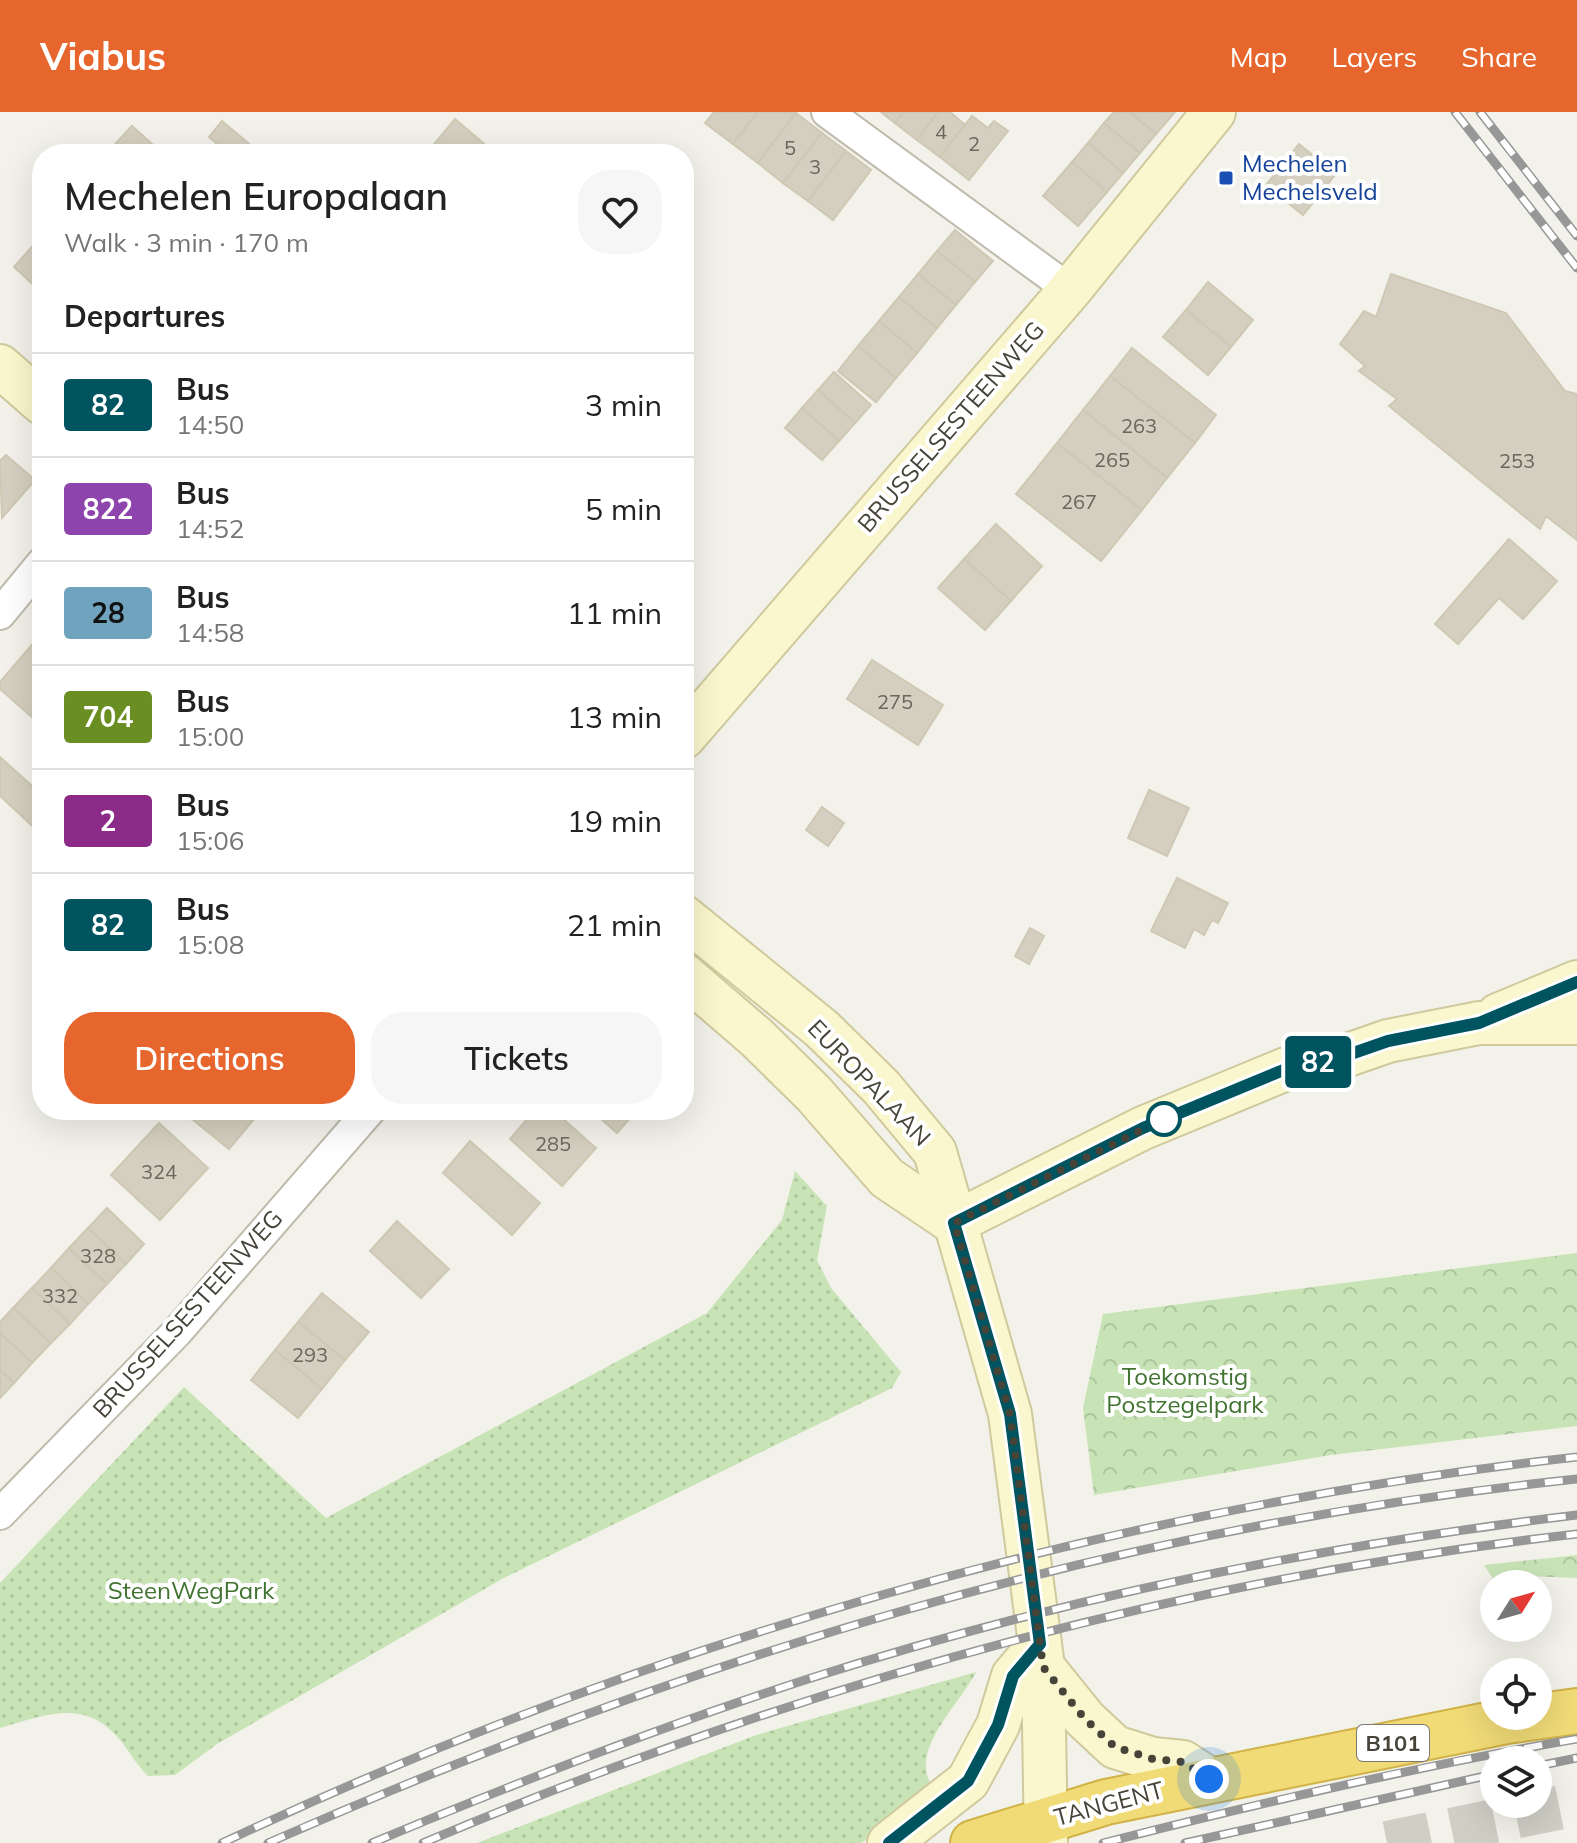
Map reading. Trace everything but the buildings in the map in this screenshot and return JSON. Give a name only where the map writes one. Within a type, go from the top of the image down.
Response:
[{"type":"highway","name":"TANGENT","points":[[973,1843],[1047,1832],[1106,1802],[1209,1779],[1577,1711]]},
{"type":"main road","name":"BRUSSELSESTEENWEG","points":[[694,725],[1070,290],[1214,112]]},
{"type":"main road","points":[[0,366],[32,394]]},
{"type":"main road","name":"EUROPALAAN","points":[[694,925],[822,1029],[881,1087],[935,1152],[954,1223]]},
{"type":"main road","points":[[1479,1023],[1577,982]]},
{"type":"main road","name":"EUROPALAAN","points":[[694,984],[756,1037],[814,1094],[887,1178],[954,1223]]},
{"type":"main road","points":[[1047,1832],[1041,1655],[1010,1414],[954,1223],[1143,1128],[1286,1069],[1342,1057],[1388,1041],[1479,1023],[1577,1023]]},
{"type":"main road","points":[[1041,1655],[1085,1719],[1115,1747],[1153,1759],[1183,1762],[1209,1779]]},
{"type":"main road","points":[[889,1843],[968,1781],[998,1725],[1013,1676],[1041,1655]]},
{"type":"street","points":[[827,112],[1070,290]]},
{"type":"street","points":[[0,614],[32,575]]},
{"type":"street","name":"BRUSSELSESTEENWEG","points":[[0,1514],[177,1332],[361,1120]]},
{"type":"green space","name":"SteenWegPark","points":[[795,1171],[827,1206],[817,1260],[831,1288],[901,1372],[892,1388],[502,1579],[217,1744],[175,1775],[148,1776],[107,1727],[79,1714],[49,1715],[0,1728],[0,1583],[184,1387],[326,1518],[707,1313],[782,1220]]},
{"type":"green space","name":"Toekomstig Postzegelpark","points":[[1577,1253],[1577,1426],[1331,1455],[1094,1495],[1083,1408],[1103,1314]]},
{"type":"green space","points":[[1577,1555],[1577,1578],[1552,1577],[1552,1570],[1487,1570],[1484,1565]]},
{"type":"green space","points":[[976,1672],[930,1746],[926,1761],[928,1777],[936,1791],[904,1819],[861,1843],[477,1843],[756,1735]]},
{"type":"tunnel","points":[[1387,1843],[1577,1804]]},
{"type":"railway","points":[[1455,112],[1577,268]]},
{"type":"railway","points":[[1480,112],[1577,236]]},
{"type":"railway","points":[[222,1843],[384,1771],[548,1705],[714,1647],[883,1594],[1054,1549],[1227,1511],[1401,1481],[1577,1457]]},
{"type":"railway","points":[[268,1843],[586,1714],[908,1609],[1072,1566],[1237,1530],[1406,1501],[1577,1479]]},
{"type":"railway","points":[[372,1843],[534,1777],[698,1716],[902,1650],[997,1624],[1285,1559],[1577,1515]]},
{"type":"railway","points":[[423,1843],[562,1787],[703,1736],[845,1689],[989,1647],[1281,1579],[1429,1554],[1577,1534]]},
{"type":"railway","points":[[1103,1843],[1339,1786],[1577,1739]]},
{"type":"railway","points":[[1552,1763],[1577,1758]]},
{"type":"railway","points":[[1185,1843],[1480,1777]]},
{"type":"bus line","name":"82","points":[[889,1843],[968,1781],[978,1769],[998,1725],[1013,1676],[1040,1644],[1010,1414],[954,1223],[1143,1128],[1286,1069],[1342,1057],[1388,1041],[1479,1023],[1577,982]]},
{"type":"place","name":"Mechelen Mechelsveld","points":[[1226,178]]},
{"type":"route","points":[[1164,1119],[954,1223],[1010,1414],[1043,1667],[1085,1719],[1115,1747],[1153,1759],[1183,1762],[1209,1779]]}]
